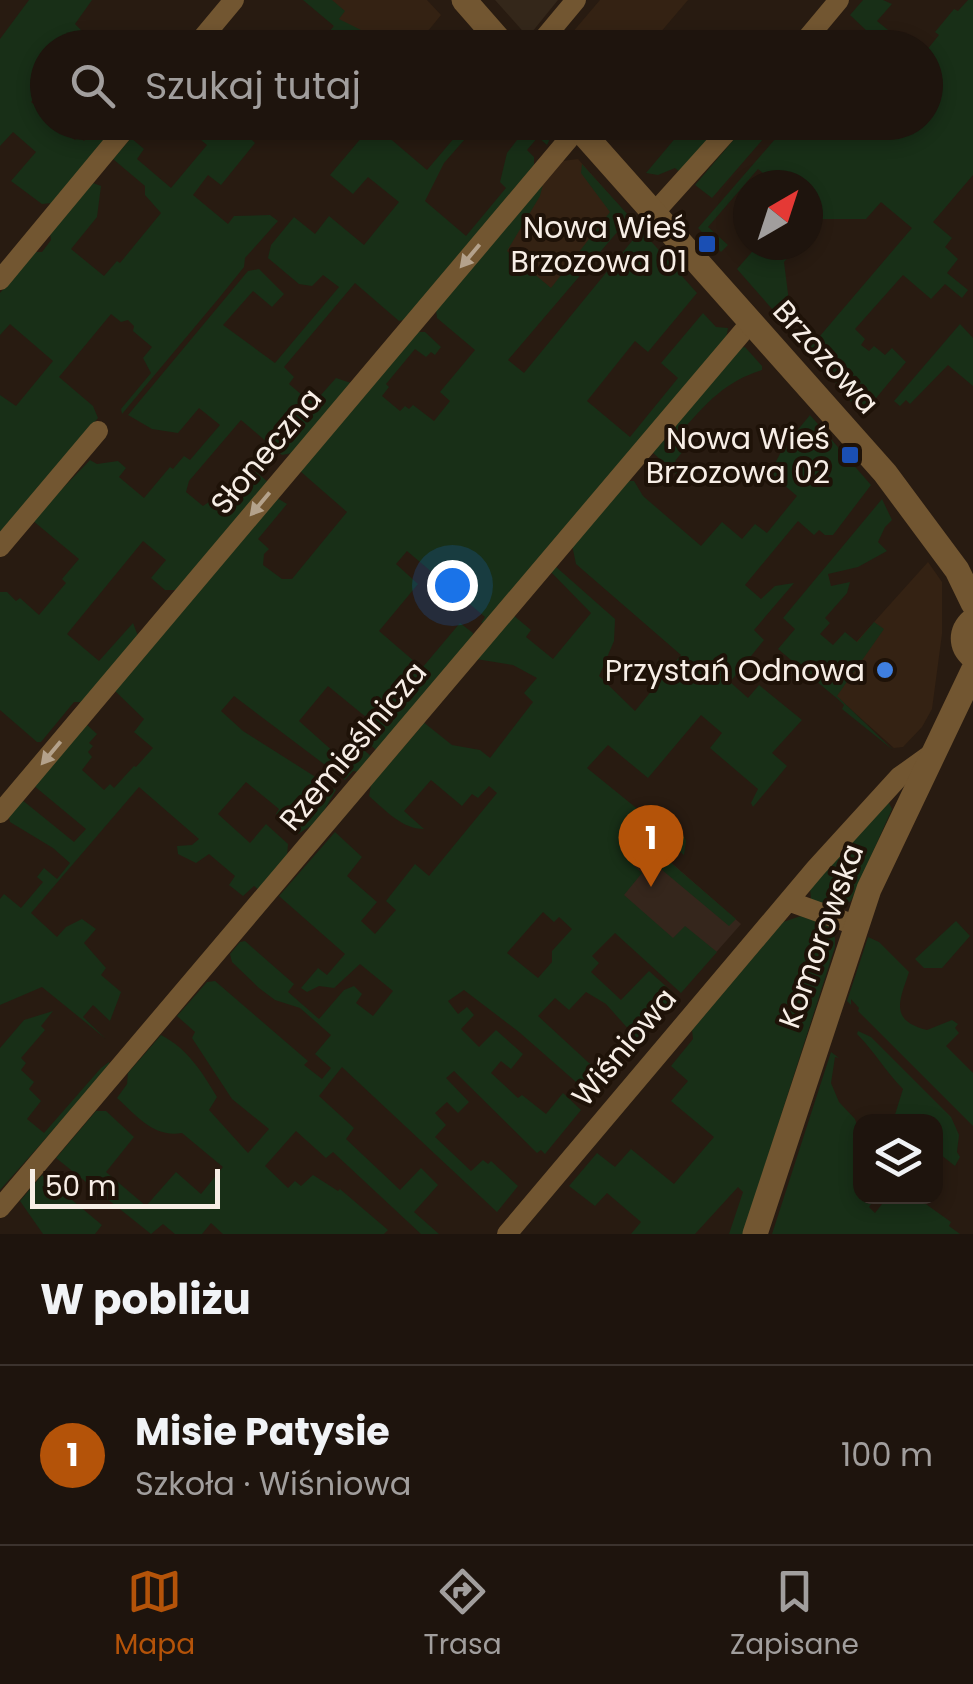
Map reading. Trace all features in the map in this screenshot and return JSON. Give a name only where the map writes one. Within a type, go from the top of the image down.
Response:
[{"type":"street","points":[[209,30],[234,0]]},
{"type":"street","points":[[464,0],[490,30]]},
{"type":"street","points":[[551,30],[576,0]]},
{"type":"street","points":[[814,30],[839,0]]},
{"type":"street","points":[[0,280],[117,140]]},
{"type":"street","name":"Słoneczna","points":[[0,812],[563,140]]},
{"type":"street","name":"Brzozowa","points":[[589,140],[896,487],[957,570],[973,603]]},
{"type":"street","points":[[654,213],[720,140]]},
{"type":"street","name":"Rzemieślnicza","points":[[0,1208],[751,322]]},
{"type":"street","points":[[0,547],[98,431]]},
{"type":"street","points":[[973,620],[964,630],[963,639],[973,657]]},
{"type":"street","name":"Komorowska","points":[[755,1234],[856,925],[889,844],[936,751],[965,705],[973,671]]},
{"type":"street","name":"Wiśniowa","points":[[507,1234],[788,900],[899,777],[936,751]]},
{"type":"street","points":[[788,900],[856,925]]},
{"type":"shaded area","points":[[317,0],[427,0],[441,15],[429,30],[338,30],[333,26],[339,18]]},
{"type":"shaded area","points":[[495,0],[558,0],[534,30],[522,30]]},
{"type":"shaded area","points":[[600,0],[688,0],[662,30],[574,30]]},
{"type":"shaded area","points":[[578,159],[624,211],[555,292],[494,241],[562,161]]},
{"type":"shaded area","points":[[928,562],[942,582],[942,634],[932,709],[903,747],[894,748],[827,688],[857,641]]},
{"type":"shaded area","points":[[577,780],[741,924],[697,974],[537,827]]},
{"type":"green space","points":[[29,0],[92,0],[75,24],[81,30],[30,30],[30,140],[104,140],[52,203],[42,204],[11,181],[36,152],[13,132],[0,146],[0,39]]},
{"type":"green space","points":[[303,0],[332,0],[345,11],[339,19],[361,30],[331,30],[334,26]]},
{"type":"green space","points":[[863,0],[892,4],[877,21],[888,30],[866,30],[850,15]]},
{"type":"green space","points":[[973,0],[973,175],[933,222],[952,238],[945,247],[958,259],[947,273],[968,290],[962,298],[945,284],[931,299],[903,275],[855,329],[865,339],[861,345],[869,351],[874,346],[885,355],[892,348],[906,362],[862,415],[808,350],[912,228],[881,202],[866,219],[823,219],[823,170],[748,170],[774,140],[943,140],[943,30],[937,30],[954,9],[958,11]]},
{"type":"green space","points":[[129,140],[144,149],[137,159],[171,188],[207,145],[201,140],[255,143],[221,185],[208,175],[193,195],[228,224],[234,216],[270,215],[278,221],[122,414],[121,409],[151,373],[143,358],[152,347],[133,331],[128,320],[121,322],[111,314],[59,377],[93,406],[98,418],[0,536],[0,395],[16,406],[53,361],[10,324],[0,335],[0,293],[35,252],[42,252],[51,240],[50,233],[93,183],[101,186],[97,217],[71,249],[104,276],[117,261],[120,263],[161,213],[145,195],[145,186],[113,159]]},
{"type":"green space","points":[[360,140],[392,140],[427,170],[452,140],[464,140],[444,163],[425,201],[466,236],[506,188],[500,182],[507,153],[517,140],[535,140],[527,150],[534,157],[534,165],[404,320],[399,321],[355,283],[284,367],[294,377],[289,384],[302,395],[309,387],[320,396],[336,378],[351,383],[292,453],[282,455],[241,420],[189,481],[186,492],[203,506],[218,496],[227,502],[256,472],[268,482],[177,590],[165,590],[151,578],[166,560],[143,541],[67,634],[99,661],[133,623],[138,636],[82,702],[74,702],[37,742],[0,710],[0,592],[7,592],[16,601],[20,598],[39,615],[66,583],[62,579],[79,559],[32,520],[90,460],[97,464],[118,461],[126,468],[119,477],[144,498],[170,467],[173,469],[184,456],[190,460],[220,425],[199,408],[178,433],[152,429],[128,415],[248,271],[259,269],[284,294],[272,307],[253,291],[223,325],[275,363],[339,287],[323,275],[312,286],[299,284],[268,258],[271,245],[294,217],[315,234],[329,216],[364,245],[399,202],[368,177],[353,194],[330,175]]},
{"type":"green space","points":[[674,140],[709,140],[681,173],[675,168],[658,175],[646,173]]},
{"type":"green space","points":[[733,140],[762,140],[733,170],[712,198],[695,185]]},
{"type":"green space","points":[[582,164],[630,217],[508,360],[524,373],[641,230],[697,293],[648,352],[635,341],[587,401],[630,437],[678,378],[661,363],[703,313],[716,327],[728,328],[726,339],[489,622],[481,623],[485,617],[407,551],[396,564],[418,584],[379,631],[422,668],[460,623],[473,633],[472,642],[376,750],[361,736],[372,722],[328,686],[299,721],[336,754],[345,743],[350,747],[354,742],[371,756],[358,772],[353,771],[345,780],[234,696],[221,711],[243,731],[336,790],[318,821],[298,834],[276,814],[279,809],[246,782],[218,814],[250,843],[266,824],[288,844],[287,856],[259,890],[254,886],[243,896],[229,885],[235,876],[209,854],[196,863],[178,854],[177,846],[192,845],[199,839],[139,787],[31,913],[57,937],[82,919],[96,929],[84,943],[106,968],[101,975],[121,992],[110,1021],[93,1005],[83,1017],[106,1039],[42,987],[0,1005],[0,899],[4,894],[21,908],[43,882],[37,877],[44,868],[57,879],[70,863],[10,822],[8,814],[21,799],[74,842],[86,829],[33,785],[86,724],[97,734],[89,743],[93,746],[88,752],[92,757],[82,770],[104,790],[110,784],[114,788],[153,748],[134,732],[144,719],[114,690],[277,498],[287,504],[258,539],[269,549],[263,565],[282,579],[292,579],[347,512],[300,471],[417,332],[425,332],[441,347],[435,355],[431,352],[426,357],[415,349],[386,384],[389,387],[382,396],[400,411],[413,405],[434,421],[450,401],[440,392],[475,350],[437,318],[436,310],[543,184],[540,196],[507,251],[551,288],[610,212],[581,173]]},
{"type":"green space","points":[[733,188],[733,198],[708,227],[728,245],[721,252],[698,228]]},
{"type":"green space","points":[[745,260],[786,260],[793,333],[737,269]]},
{"type":"green space","points":[[960,324],[973,338],[973,386],[948,365],[910,404],[906,400],[900,406],[894,401]]},
{"type":"green space","points":[[745,347],[762,370],[718,394],[682,431],[688,445],[675,461],[694,479],[689,486],[650,450],[734,349]]},
{"type":"green space","points":[[810,415],[871,485],[833,535],[819,530],[814,535],[798,521],[745,585],[761,599],[775,586],[794,583],[754,630],[764,640],[730,682],[748,698],[759,685],[802,720],[772,753],[787,766],[753,807],[758,789],[710,748],[722,733],[701,715],[648,778],[608,745],[587,768],[640,811],[629,825],[636,832],[665,826],[682,832],[686,841],[684,855],[672,845],[663,856],[736,919],[729,926],[643,854],[633,865],[642,873],[624,895],[673,938],[685,926],[717,952],[681,993],[615,933],[592,956],[599,963],[591,972],[621,1000],[649,971],[678,997],[639,1041],[606,1004],[586,992],[569,1010],[555,998],[538,1016],[589,1063],[610,1075],[592,1096],[464,990],[448,1001],[458,1014],[467,1007],[474,1015],[461,1029],[479,1047],[496,1030],[523,1054],[511,1069],[501,1061],[491,1073],[518,1098],[522,1095],[546,1114],[563,1093],[581,1110],[545,1154],[541,1150],[537,1153],[454,1071],[446,1078],[469,1102],[458,1113],[447,1102],[435,1113],[446,1125],[435,1137],[471,1171],[483,1160],[488,1164],[491,1161],[518,1186],[497,1212],[342,1067],[319,1096],[354,1128],[346,1139],[400,1190],[421,1168],[438,1185],[414,1212],[439,1234],[421,1234],[333,1152],[326,1158],[296,1131],[265,1166],[288,1188],[295,1181],[301,1186],[313,1175],[340,1189],[388,1230],[384,1234],[223,1234],[211,1223],[202,1234],[175,1234],[163,1224],[151,1234],[56,1158],[96,1111],[106,1111],[134,1137],[106,1172],[146,1206],[176,1172],[201,1194],[223,1167],[182,1133],[154,1129],[117,1098],[127,1084],[128,1073],[161,1035],[187,1054],[200,1070],[217,1097],[209,1110],[248,1153],[269,1129],[232,1099],[192,1038],[195,1032],[177,1016],[207,982],[215,981],[308,1061],[304,1065],[322,1079],[331,1068],[315,1054],[331,1035],[300,1008],[275,1000],[259,988],[232,962],[230,954],[245,941],[294,984],[288,992],[319,1019],[344,990],[354,986],[362,994],[356,1003],[373,1016],[393,991],[360,964],[334,988],[319,986],[307,992],[301,988],[318,968],[327,975],[345,954],[279,896],[335,832],[362,857],[347,876],[377,902],[361,921],[375,934],[396,910],[386,901],[415,864],[429,876],[497,793],[489,786],[478,798],[472,794],[462,806],[431,780],[404,811],[424,829],[408,826],[388,813],[369,796],[371,785],[422,721],[452,745],[480,750],[490,758],[533,702],[524,693],[537,678],[513,665],[476,659],[513,615],[531,630],[526,637],[553,659],[591,613],[550,571],[555,566],[615,619],[614,641],[599,676],[635,711],[681,655],[576,564],[572,545],[624,481],[634,481],[643,496],[701,546],[722,522],[742,539],[755,524],[767,533],[797,496],[770,473],[783,448]],"holes":[[[543,912],[554,922],[559,917],[572,929],[552,951],[552,962],[538,978],[507,953]]]},
{"type":"green space","points":[[882,499],[892,520],[878,542],[887,551],[858,567],[828,574],[831,586],[850,582],[847,593],[825,618],[830,623],[820,634],[833,645],[845,632],[857,642],[874,622],[884,629],[837,696],[893,750],[778,649],[795,629],[783,618]]},
{"type":"green space","points":[[888,801],[892,809],[851,901],[831,906],[811,899],[810,888]]},
{"type":"green space","points":[[801,916],[828,926],[835,947],[743,1234],[729,1234],[743,1192],[738,1187],[695,1234],[631,1234],[641,1222],[607,1193],[595,1206],[569,1186],[597,1153],[615,1167],[631,1149],[674,1184],[714,1137],[671,1101],[688,1081],[671,1066],[693,1039],[692,1030],[783,922]]},
{"type":"green space","points":[[956,921],[970,936],[942,968],[924,968],[915,959]]},
{"type":"green space","points":[[868,937],[879,942],[909,972],[900,1007],[906,1020],[927,1030],[952,1020],[958,1024],[955,1028],[959,1033],[946,1046],[973,1073],[973,1126],[858,1011],[851,999],[851,1005],[847,1001]]},
{"type":"green space","points":[[53,1011],[41,1026],[45,1030],[21,1058],[26,1063],[21,1070],[34,1082],[29,1089],[41,1101],[27,1119],[44,1133],[101,1068],[109,1062],[111,1065],[0,1190],[0,1048],[24,1020]]},
{"type":"green space","points":[[858,1031],[871,1037],[951,1117],[959,1135],[960,1157],[955,1166],[943,1157],[943,1114],[895,1114],[903,1089]]},
{"type":"green space","points":[[831,1052],[839,1058],[835,1057],[831,1083],[839,1102],[853,1117],[853,1204],[871,1204],[869,1207],[875,1213],[882,1204],[926,1204],[951,1222],[949,1226],[960,1234],[772,1234]]},
{"type":"green space","points":[[42,1175],[102,1225],[95,1234],[43,1234],[20,1201]]},
{"type":"place","name":"Nowa Wieś Brzozowa 01","points":[[707,244]]},
{"type":"place","name":"Nowa Wieś Brzozowa 02","points":[[850,455]]},
{"type":"place","name":"Przystań Odnowa","points":[[885,670]]},
{"type":"place","name":"Misie Patysie","points":[[651,887]]}]
